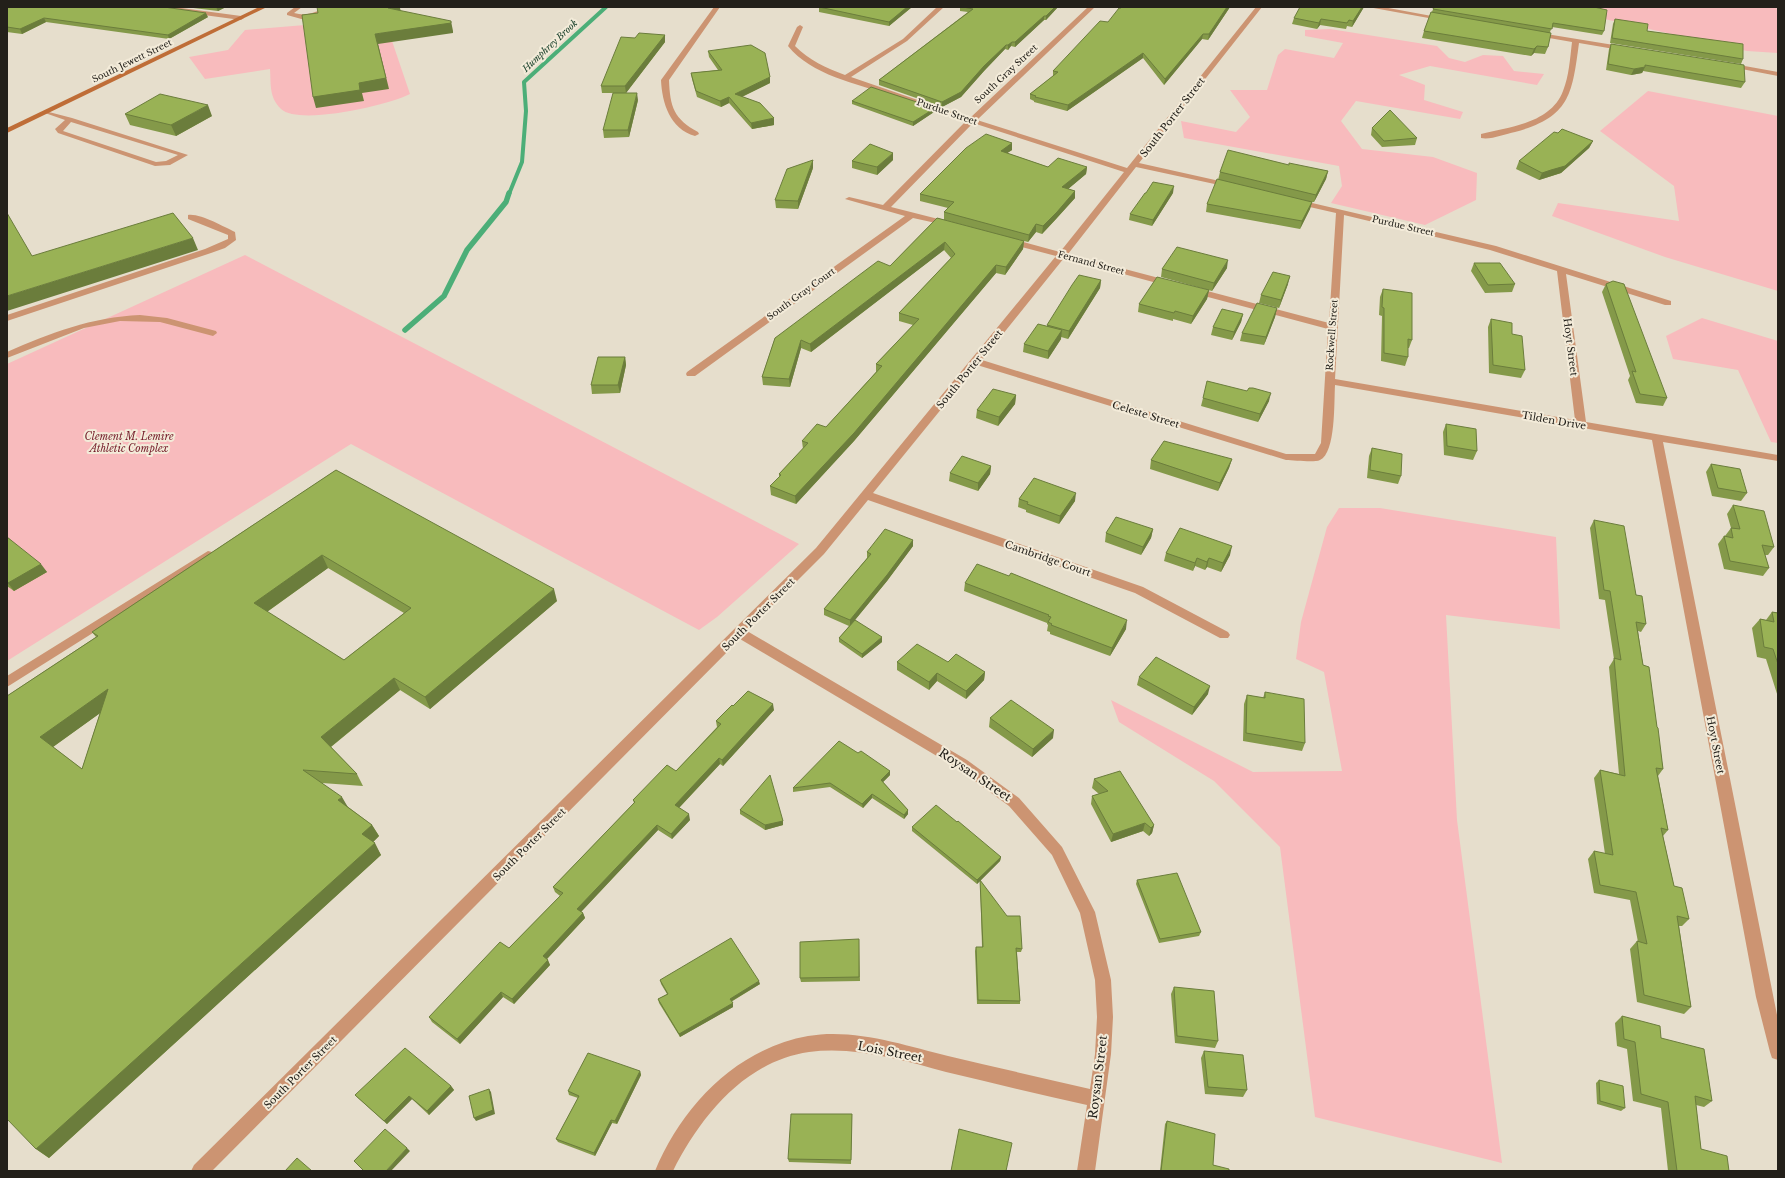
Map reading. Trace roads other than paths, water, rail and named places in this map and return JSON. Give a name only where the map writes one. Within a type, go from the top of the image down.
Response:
[{"type":"street","points":[[160,7],[241,18]]},
{"type":"street","name":"South Jewett Street","points":[[7,131],[264,7]]},
{"type":"street","points":[[695,134],[681,125],[674,118],[665,88],[665,80],[717,7]]},
{"type":"street","points":[[847,77],[905,40],[941,7]]},
{"type":"street","name":"South Gray Street","points":[[885,208],[971,121],[1092,7]]},
{"type":"street","name":"South Porter Street","points":[[200,1171],[740,633],[820,551],[1062,255],[1260,7]]},
{"type":"street","points":[[1371,7],[1455,21]]},
{"type":"street","name":"Purdue Street","points":[[800,27],[791,46],[796,53],[820,66],[847,77],[971,121],[1132,168],[1240,189]]},
{"type":"street","points":[[1523,32],[1631,50]]},
{"type":"street","points":[[1484,136],[1506,132],[1553,112],[1564,99],[1569,86],[1576,41]]},
{"type":"street","points":[[1724,65],[1778,74]]},
{"type":"street","points":[[849,199],[964,229]]},
{"type":"street","name":"Purdue Street","points":[[1286,199],[1493,248],[1668,303]]},
{"type":"street","name":"Rockwell Street","points":[[1318,457],[1326,443],[1340,212]]},
{"type":"street","name":"South Gray Court","points":[[691,374],[911,215]]},
{"type":"street","name":"Fernand Street","points":[[1001,238],[1333,327]]},
{"type":"street","name":"Hoyt Street","points":[[1561,270],[1581,424]]},
{"type":"street","name":"Celeste Street","points":[[975,361],[1286,457],[1318,457]]},
{"type":"street","name":"Tilden Drive","points":[[1329,381],[1778,458]]},
{"type":"street","name":"Hoyt Street","points":[[1657,437],[1764,997],[1778,1052]]},
{"type":"street","name":"Cambridge Court","points":[[866,496],[1139,590],[1224,635]]},
{"type":"street","name":"Roysan Street","points":[[740,633],[962,764],[1014,802],[1057,851],[1086,912],[1103,980],[1105,1017],[1103,1054],[1086,1171]]},
{"type":"street","name":"Lois Street","points":[[664,1171],[672,1152],[695,1117],[726,1083],[760,1059],[799,1045],[837,1043],[875,1046],[1096,1099]]},
{"type":"lane","points":[[299,7],[289,14],[306,18],[333,7]]},
{"type":"lane","points":[[47,112],[70,119],[184,155],[167,164],[155,164],[60,132],[59,129],[70,119]]},
{"type":"lane","points":[[7,318],[208,251],[222,246],[232,240],[232,234],[213,224],[191,217]]},
{"type":"lane","points":[[7,355],[78,325],[132,318],[159,319],[213,333]]},
{"type":"lane","points":[[7,682],[215,551]]},
{"type":"waterway","name":"Humphrey Brook","points":[[509,194],[522,162],[526,111],[524,82],[606,7]]},
{"type":"waterway","name":"Humphrey Brook","points":[[405,330],[444,296],[467,250],[506,202],[509,193]]},
{"type":"park label","name":"Clement M. Lemire Athletic Complex","points":[[129,442]]}]
